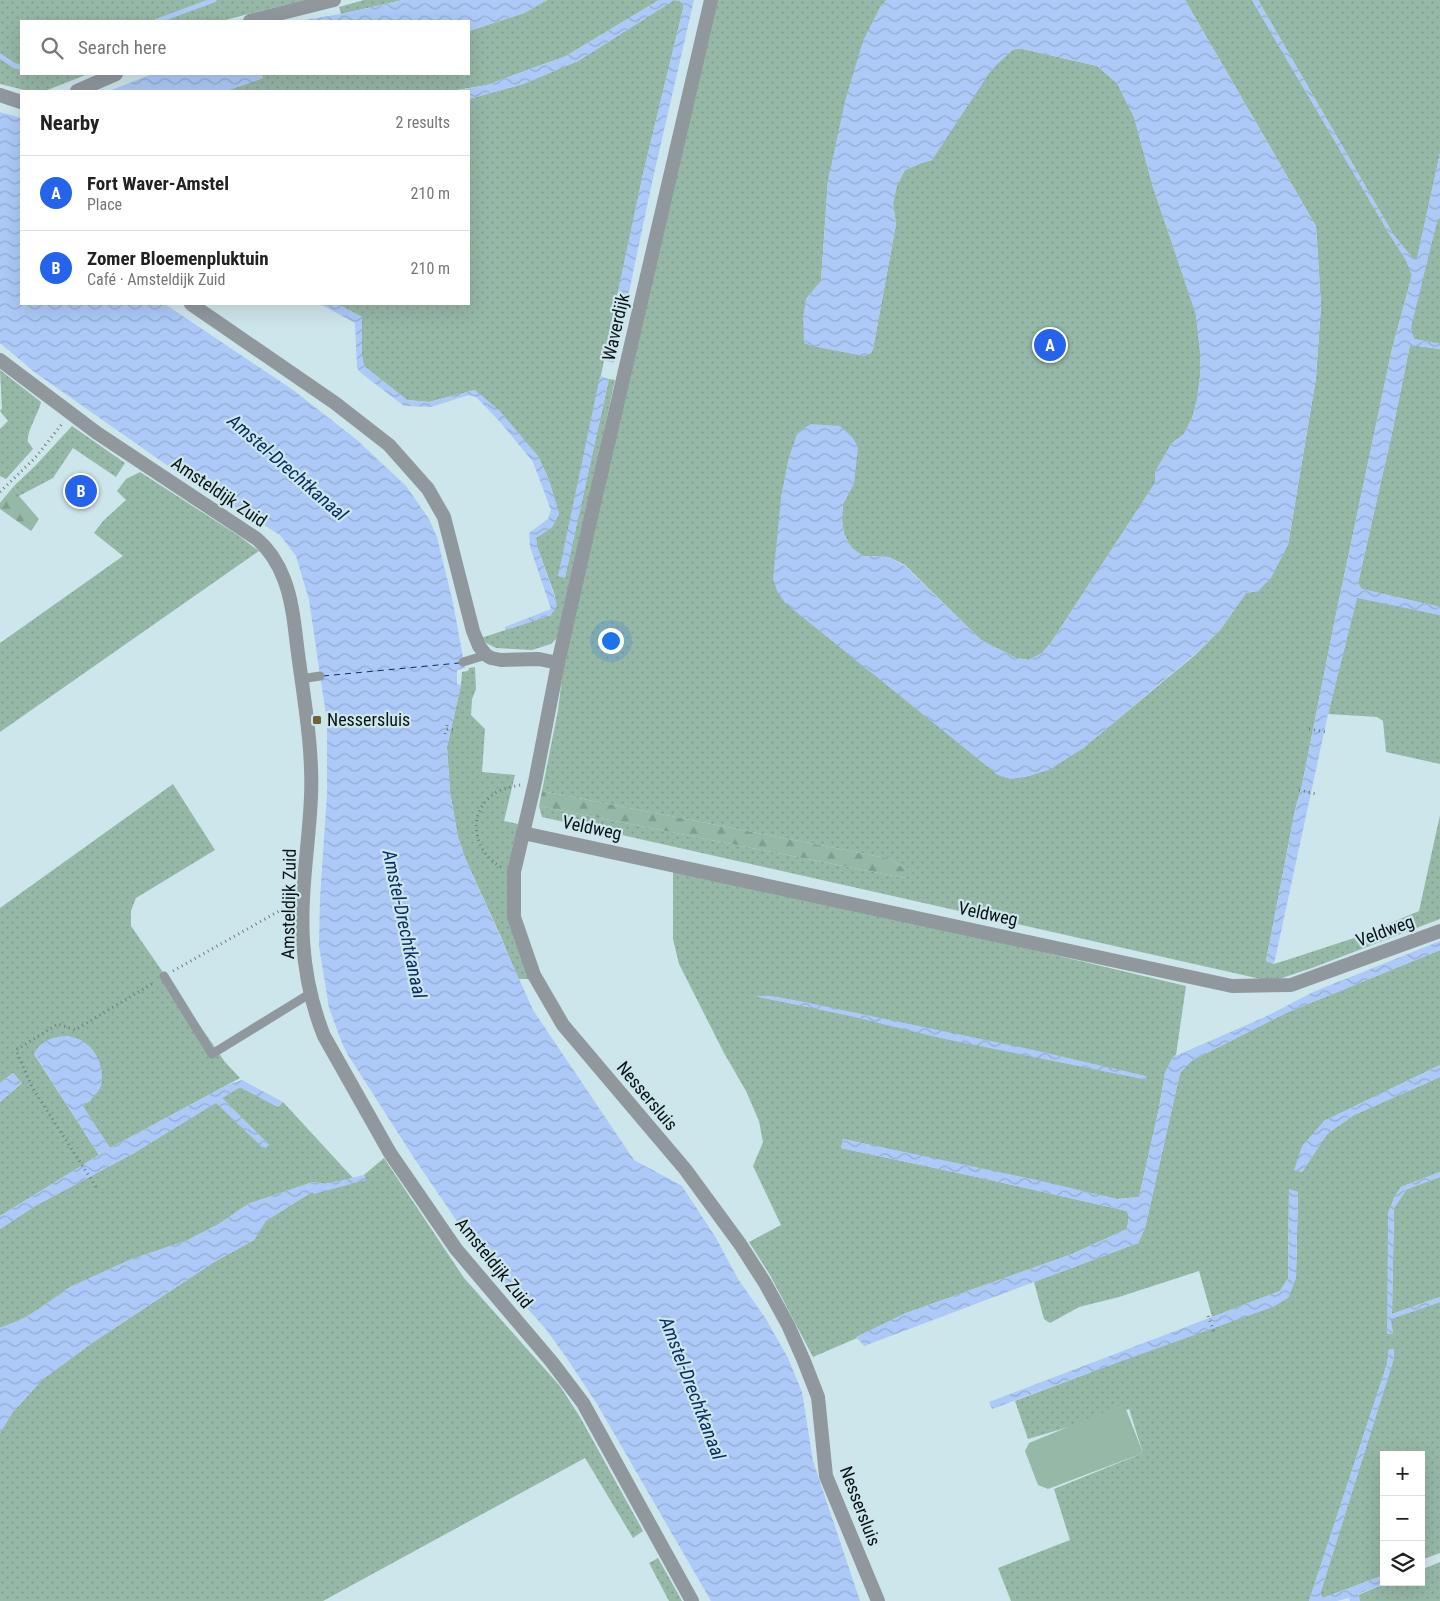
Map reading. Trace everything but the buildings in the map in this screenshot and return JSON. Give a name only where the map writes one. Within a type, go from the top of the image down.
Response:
[{"type":"street","points":[[254,20],[334,0]]},
{"type":"street","name":"Waverdijk","points":[[558,663],[590,517],[711,0]]},
{"type":"street","points":[[79,90],[114,75]]},
{"type":"street","points":[[0,95],[20,102]]},
{"type":"street","points":[[192,305],[336,403],[389,445],[428,489],[444,517],[473,631],[476,640],[486,655],[501,660],[539,659],[558,663]]},
{"type":"street","name":"Amsteldijk Zuid","points":[[0,360],[97,433],[241,528],[270,550],[284,578],[289,594],[301,679],[310,765],[311,795],[303,940],[311,993],[324,1036],[390,1153],[456,1249],[551,1361],[583,1403],[692,1601]]},
{"type":"street","name":"Nessersluis","points":[[558,663],[535,782],[514,872],[514,917],[534,975],[558,1017],[685,1168],[740,1244],[765,1283],[788,1325],[818,1397],[826,1476],[878,1601]]},
{"type":"street","name":"Veldweg","points":[[523,832],[1232,986],[1291,985],[1440,931]]},
{"type":"lane","points":[[463,662],[486,655]]},
{"type":"lane","points":[[301,679],[320,676]]},
{"type":"lane","points":[[164,976],[212,1054],[311,993]]},
{"type":"path","points":[[0,492],[35,458],[71,414]]},
{"type":"path","points":[[446,734],[446,727],[455,730]]},
{"type":"path","points":[[1309,729],[1326,732]]},
{"type":"path","points":[[512,787],[503,789],[491,796],[480,811],[476,827],[477,838],[486,856],[499,866],[514,872]]},
{"type":"path","points":[[1299,790],[1316,794]]},
{"type":"path","points":[[96,1187],[32,1087],[16,1050],[58,1024],[75,1030],[164,976],[304,897]]},
{"type":"path","points":[[1208,1316],[1214,1332]]},
{"type":"green space","points":[[0,0],[307,0],[226,20],[20,20],[20,75],[85,75],[48,90],[24,90],[0,84]]},
{"type":"green space","points":[[364,0],[403,0],[341,14],[339,7]]},
{"type":"green space","points":[[547,0],[659,0],[566,56],[487,85],[457,90],[229,90],[263,78],[262,75],[470,75],[470,31],[524,13]]},
{"type":"green space","points":[[674,0],[680,1],[683,4],[643,174],[559,576],[565,577],[609,379],[615,380],[567,601],[557,638],[551,644],[532,650],[496,648],[484,642],[481,638],[551,615],[555,596],[537,546],[536,538],[552,527],[559,514],[549,480],[538,456],[475,390],[429,402],[407,400],[364,366],[362,356],[362,317],[339,305],[470,305],[470,99],[523,84],[578,61]]},
{"type":"green space","points":[[715,0],[887,0],[881,5],[828,180],[821,281],[806,299],[863,356],[871,353],[873,349],[896,224],[893,203],[897,185],[905,170],[932,160],[981,83],[1003,57],[1012,50],[1023,49],[1097,66],[1117,83],[1134,117],[1153,187],[1196,314],[1200,351],[1200,377],[1197,400],[1192,418],[1184,434],[1172,443],[1155,472],[1155,483],[1050,644],[1042,653],[1029,660],[1016,658],[981,640],[905,565],[889,557],[863,556],[852,548],[844,534],[842,519],[843,504],[848,495],[798,432],[789,458],[781,498],[898,693],[998,775],[1082,749],[1195,655],[1220,630],[1246,593],[1258,591],[1288,545],[1316,378],[1321,305],[1316,226],[1185,0],[1252,0],[1406,260],[1412,275],[1392,349],[1302,785],[1295,810],[1266,961],[1274,964],[1290,959],[1357,937],[1419,911],[1440,815],[1440,919],[1312,968],[1282,978],[1265,980],[542,817],[539,806],[904,878],[914,871],[898,865],[891,859],[542,791],[558,710],[564,662]]},
{"type":"green space","points":[[1258,0],[1440,0],[1440,153],[1417,259],[1413,259],[1393,234]]},
{"type":"green space","points":[[1440,217],[1440,344],[1414,339],[1410,328],[1437,221]]},
{"type":"green space","points":[[1410,345],[1440,349],[1440,607],[1361,589],[1358,583]]},
{"type":"green space","points":[[0,370],[41,402],[28,438],[28,442],[33,449],[6,479],[0,476],[0,429],[8,421],[0,411],[2,408]]},
{"type":"green space","points":[[72,426],[125,463],[116,477],[73,448],[53,478],[19,496],[14,486]]},
{"type":"green space","points":[[140,472],[259,551],[0,732],[0,643],[123,556],[94,533],[103,521],[126,500],[117,491],[126,479]]},
{"type":"green space","points":[[14,486],[19,496],[39,519],[31,531],[0,509],[0,503]]},
{"type":"green space","points":[[1357,597],[1440,615],[1440,764],[1386,752],[1383,721],[1377,717],[1328,714]]},
{"type":"green space","points":[[475,667],[476,689],[472,699],[471,715],[485,729],[482,772],[515,775],[504,821],[518,824],[508,880],[531,979],[518,979],[465,858],[458,837],[450,792],[447,747],[461,685],[462,672]]},
{"type":"green space","points":[[173,784],[215,850],[136,898],[131,911],[131,926],[225,1062],[240,1078],[110,1148],[82,1106],[91,1100],[82,1041],[67,1036],[34,1054],[99,1155],[0,1216],[0,1102],[22,1083],[13,1073],[0,1083],[0,908]]},
{"type":"green space","points":[[542,791],[891,859],[898,865],[915,871],[904,878],[539,806]]},
{"type":"green space","points":[[673,871],[1038,951],[1186,986],[1176,1055],[1173,1057],[1165,1073],[1139,1197],[1117,1199],[843,1139],[841,1148],[1127,1211],[1129,1217],[1127,1229],[1072,1254],[906,1313],[857,1338],[813,1357],[770,1275],[749,1242],[781,1225],[753,1166],[763,1142],[759,1121],[746,1091],[724,1053],[679,964],[673,939]]},
{"type":"green space","points":[[1440,950],[1440,1065],[1324,1121],[1294,1170],[1302,1172],[1327,1134],[1354,1115],[1440,1077],[1440,1172],[1401,1187],[1394,1198],[1387,1334],[1393,1333],[1390,1319],[1440,1302],[1440,1553],[1425,1559],[1425,1451],[1380,1451],[1380,1577],[1323,1598],[1320,1594],[1394,1358],[1389,1349],[1387,1364],[1309,1601],[1011,1601],[998,1568],[1070,1540],[1054,1489],[1143,1453],[1129,1409],[1028,1439],[1015,1401],[1288,1298],[1296,1278],[1298,1192],[1289,1190],[1288,1278],[1280,1291],[1212,1317],[1199,1271],[1119,1297],[1079,1307],[1050,1323],[1044,1319],[1034,1282],[1138,1243],[1145,1228],[1180,1073],[1191,1061],[1286,1013]]},
{"type":"green space","points":[[240,1087],[278,1107],[283,1102],[353,1178],[325,1184],[313,1182],[248,1204],[219,1224],[186,1241],[132,1259],[70,1287],[22,1319],[0,1328],[0,1229],[35,1206],[134,1153],[216,1102],[262,1146],[269,1145],[222,1098]]},
{"type":"green space","points":[[384,1158],[464,1278],[560,1386],[580,1417],[643,1531],[633,1538],[585,1458],[323,1601],[0,1601],[0,1433],[12,1413],[43,1379],[92,1343],[214,1262],[254,1240],[265,1221],[312,1192],[365,1180],[364,1175]]},
{"type":"green space","points":[[1440,1177],[1440,1297],[1392,1314],[1394,1208],[1407,1189]]},
{"type":"green space","points":[[1124,1404],[1143,1453],[1048,1489],[1038,1485],[1025,1451],[1029,1443]]},
{"type":"green space","points":[[658,1558],[682,1601],[669,1601],[649,1563]]},
{"type":"green space","points":[[1440,1562],[1440,1601],[1360,1601],[1358,1595],[1380,1586],[1425,1586],[1425,1568]]},
{"type":"water","points":[[403,0],[547,0],[524,13],[470,31],[470,20],[304,20]]},
{"type":"water","points":[[659,0],[674,0],[578,61],[523,84],[470,99],[470,90],[460,90],[487,85],[566,56]]},
{"type":"water","points":[[674,0],[694,0],[653,178],[614,363],[603,360],[643,174],[683,9],[683,4],[680,1]]},
{"type":"water","points":[[887,0],[1185,0],[1316,226],[1321,305],[1316,378],[1288,545],[1271,578],[1258,591],[1246,593],[1220,630],[1195,654],[1082,749],[1049,770],[1026,777],[1010,779],[998,775],[785,603],[777,591],[773,579],[781,498],[789,458],[798,432],[811,424],[840,426],[853,438],[858,447],[854,484],[843,504],[842,519],[844,534],[852,548],[863,556],[889,557],[905,566],[981,640],[1016,658],[1029,660],[1042,653],[1050,644],[1155,483],[1155,472],[1172,443],[1184,434],[1192,418],[1200,377],[1200,351],[1196,314],[1153,187],[1134,117],[1117,83],[1097,66],[1023,49],[1014,49],[992,69],[932,160],[905,170],[897,185],[893,203],[896,224],[871,353],[863,356],[804,343],[803,317],[806,299],[821,281],[828,180],[845,101],[863,41],[881,5]]},
{"type":"water","points":[[1252,0],[1258,0],[1393,234],[1413,259],[1417,258],[1440,153],[1440,217],[1437,221],[1411,328],[1414,339],[1440,344],[1440,349],[1410,345],[1358,583],[1362,589],[1440,607],[1440,615],[1357,598],[1328,714],[1274,964],[1266,961],[1295,810],[1302,785],[1392,349],[1412,275],[1406,260]]},
{"type":"water","points":[[149,75],[262,75],[263,78],[229,90],[112,90]]},
{"type":"water","name":"Amstel-Drechtkanaal","points":[[0,112],[20,118],[20,305],[166,305],[293,390],[357,440],[406,486],[429,519],[437,537],[453,603],[465,668],[457,670],[457,684],[461,685],[447,747],[450,792],[458,837],[465,858],[533,1010],[634,1160],[682,1186],[716,1238],[738,1279],[766,1319],[788,1358],[802,1392],[813,1461],[860,1601],[711,1601],[597,1404],[566,1357],[545,1328],[515,1295],[467,1236],[348,1055],[329,1008],[319,946],[320,898],[327,794],[327,722],[309,600],[296,556],[280,535],[171,468],[37,374],[0,343]]},
{"type":"water","points":[[322,305],[340,305],[362,317],[362,356],[364,366],[407,400],[429,402],[475,390],[500,411],[538,456],[549,480],[559,514],[552,527],[536,538],[557,606],[551,615],[506,630],[505,627],[551,609],[530,547],[529,533],[548,519],[551,510],[533,462],[501,423],[476,397],[469,395],[431,407],[404,406],[361,373],[357,368],[355,323]]},
{"type":"water","points":[[600,376],[609,379],[565,578],[558,576]]},
{"type":"water","points":[[1440,941],[1440,950],[1286,1013],[1191,1061],[1180,1073],[1145,1228],[1138,1243],[864,1346],[856,1337],[906,1313],[1072,1254],[1127,1229],[1129,1217],[1127,1211],[841,1148],[843,1139],[1117,1199],[1139,1197],[1165,1073],[1173,1057],[1265,1017],[1313,992]]},
{"type":"water","points":[[753,996],[773,996],[1034,1050],[1146,1076],[1147,1080],[940,1038],[850,1016]]},
{"type":"water","points":[[67,1036],[79,1039],[87,1045],[99,1060],[102,1073],[100,1089],[83,1106],[110,1148],[227,1085],[242,1080],[283,1102],[278,1107],[240,1087],[222,1098],[269,1145],[266,1148],[262,1147],[216,1103],[134,1153],[35,1206],[0,1229],[0,1216],[99,1155],[34,1053],[48,1040]]},
{"type":"water","points":[[1440,1065],[1440,1077],[1354,1115],[1327,1134],[1302,1172],[1294,1170],[1302,1146],[1324,1121]]},
{"type":"water","points":[[13,1073],[22,1083],[0,1102],[0,1083]]},
{"type":"water","points":[[1440,1172],[1440,1177],[1407,1189],[1394,1208],[1392,1314],[1440,1297],[1440,1302],[1391,1319],[1393,1334],[1387,1334],[1388,1212],[1401,1187]]},
{"type":"water","points":[[364,1175],[366,1180],[314,1194],[312,1192],[266,1221],[254,1240],[214,1262],[92,1343],[43,1379],[12,1413],[0,1433],[0,1328],[22,1319],[70,1287],[132,1259],[186,1241],[219,1224],[248,1204],[313,1182],[325,1184]]},
{"type":"water","points":[[1289,1189],[1298,1192],[1296,1278],[1288,1298],[1273,1307],[992,1409],[989,1402],[1280,1291],[1288,1278]]},
{"type":"water","points":[[1389,1349],[1394,1349],[1394,1358],[1320,1594],[1323,1598],[1380,1577],[1380,1585],[1358,1594],[1360,1601],[1350,1601],[1349,1598],[1337,1601],[1309,1601],[1387,1364]]},
{"type":"waterway","points":[[160,20],[214,0]]},
{"type":"waterway","points":[[0,56],[15,66],[20,67]]},
{"type":"ferry route","points":[[323,676],[459,663]]},
{"type":"place","name":"Fort Waver-Amstel","points":[[1050,345]]},
{"type":"place","name":"Zomer Bloemenpluktuin","points":[[81,491]]},
{"type":"place","name":"Nessersluis","points":[[317,720]]}]
